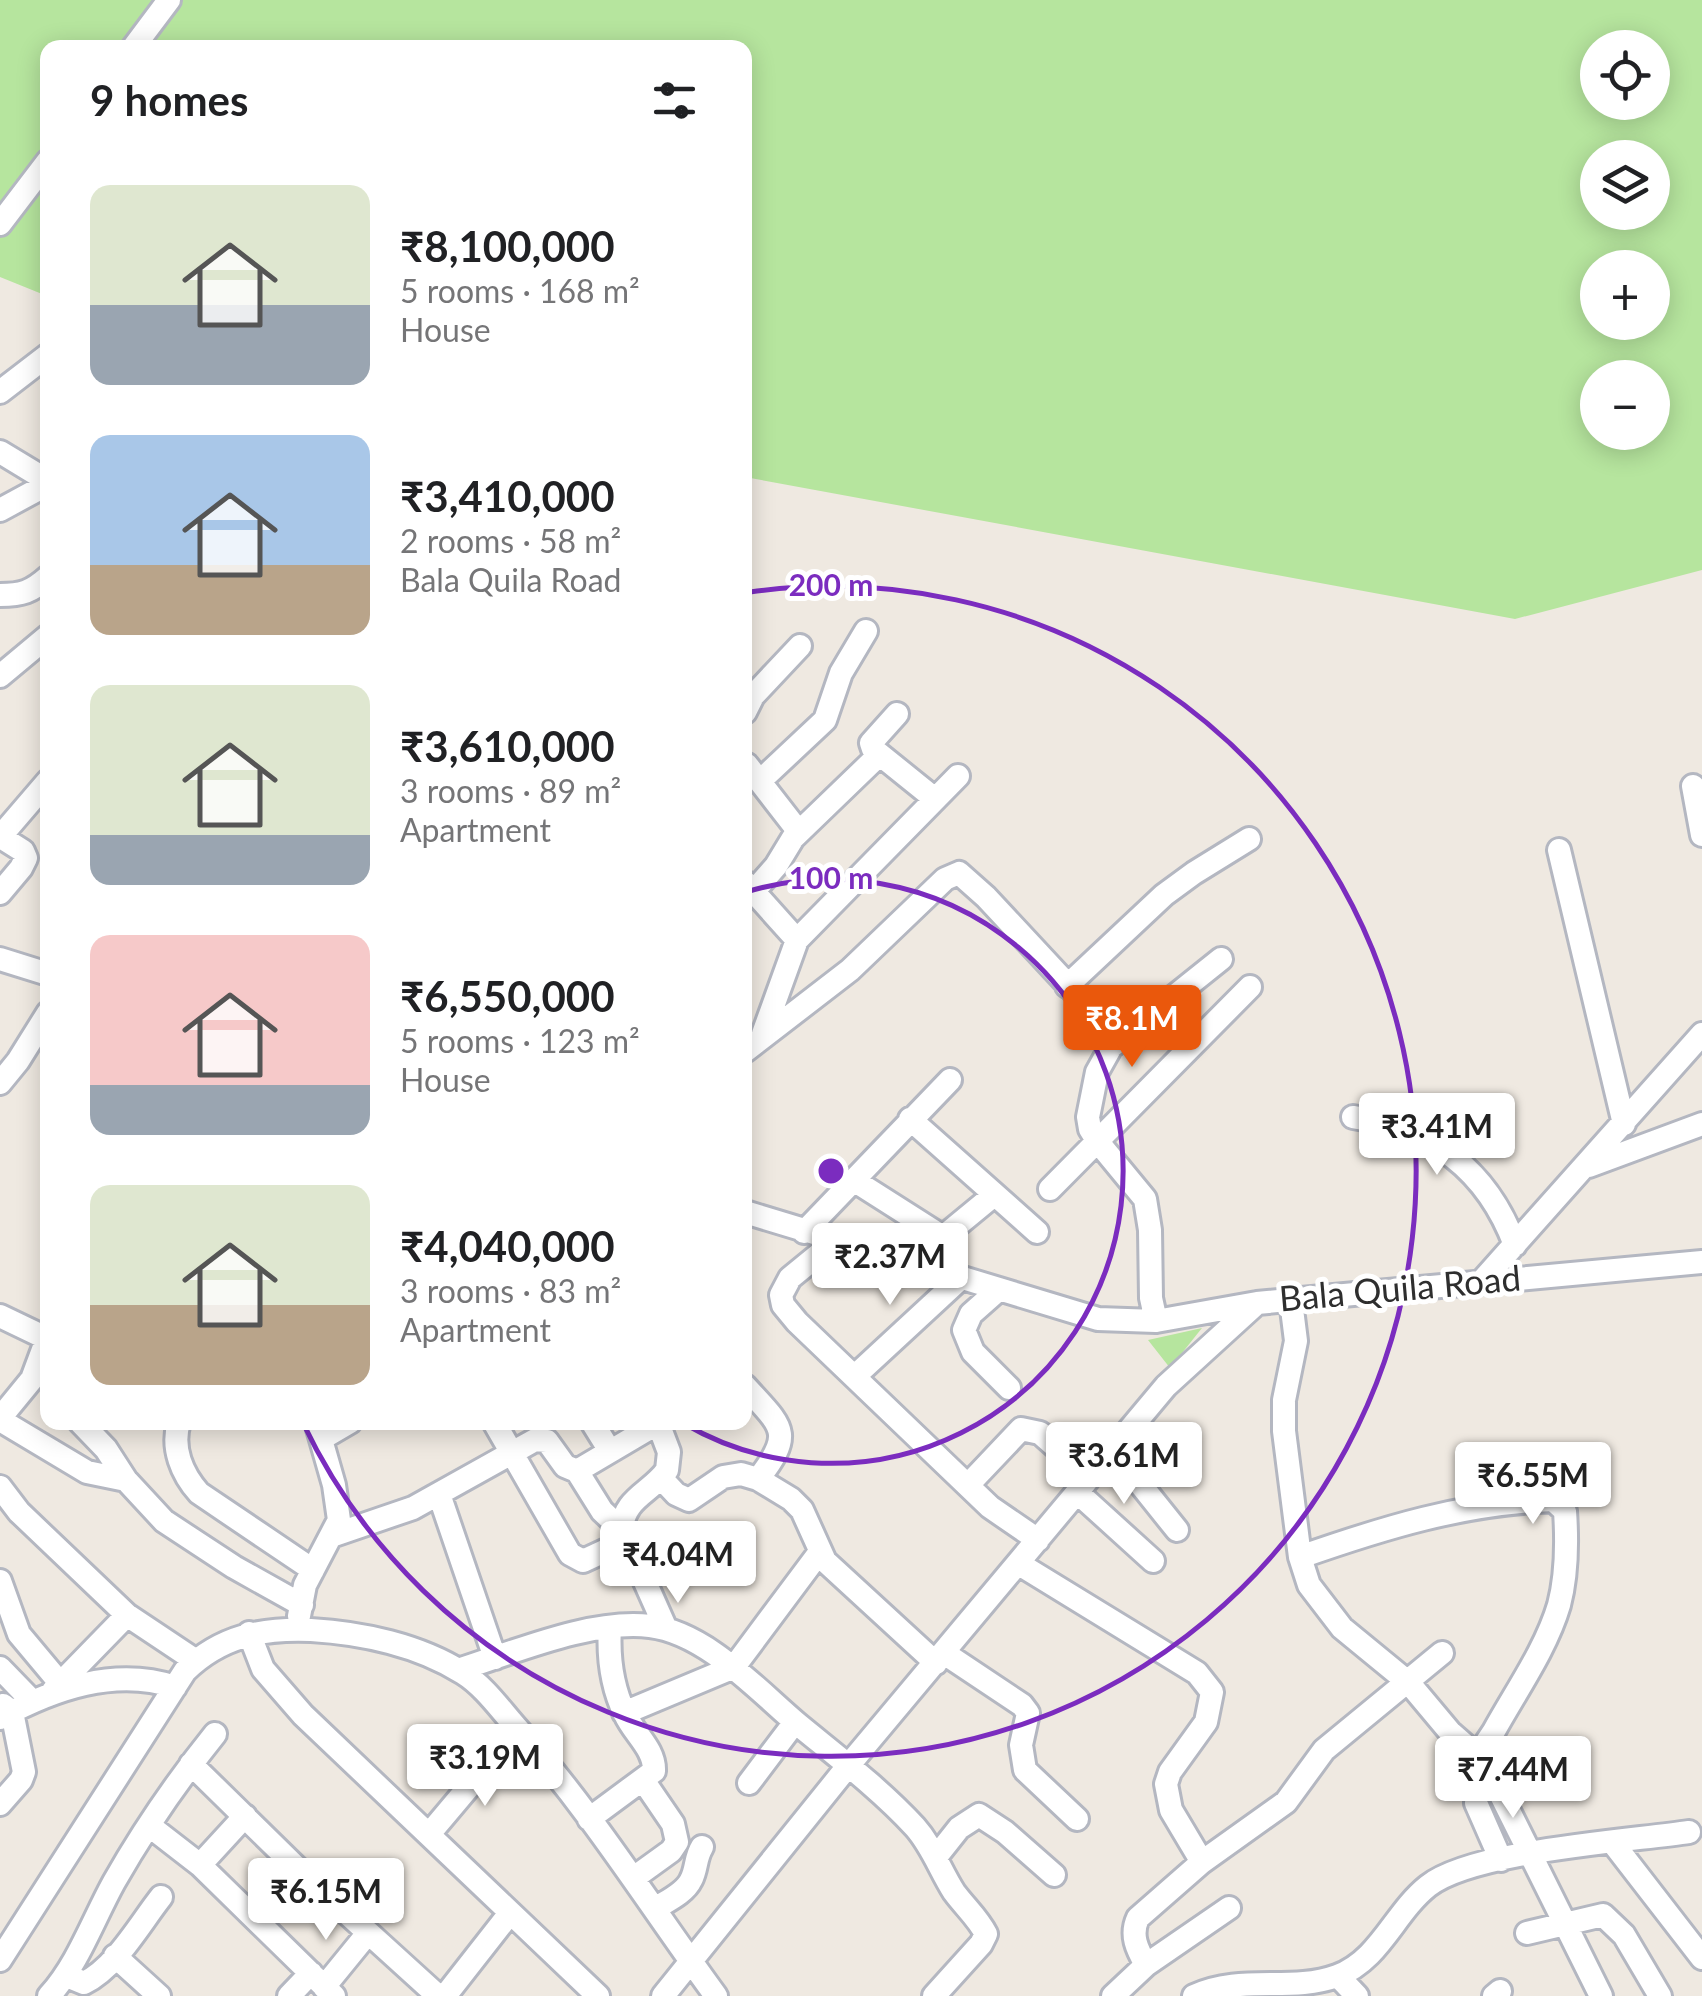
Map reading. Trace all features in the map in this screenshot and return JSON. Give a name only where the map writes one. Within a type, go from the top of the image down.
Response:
[{"type":"street","points":[[139,40],[169,0]]},
{"type":"street","points":[[0,224],[40,172]]},
{"type":"street","points":[[0,392],[40,361]]},
{"type":"street","points":[[0,452],[40,478]]},
{"type":"street","points":[[0,510],[40,488]]},
{"type":"street","points":[[0,594],[20,596],[40,583]]},
{"type":"street","points":[[752,765],[825,720],[841,674],[866,630]]},
{"type":"street","points":[[0,676],[40,643]]},
{"type":"street","points":[[752,698],[800,646]]},
{"type":"street","points":[[897,714],[871,743],[879,755],[934,800]]},
{"type":"street","points":[[752,883],[879,755]]},
{"type":"street","points":[[752,771],[800,832]]},
{"type":"street","points":[[763,1034],[797,940],[958,776]]},
{"type":"street","points":[[1694,786],[1702,835]]},
{"type":"street","points":[[0,893],[26,858],[23,851],[0,837],[40,790]]},
{"type":"street","points":[[1066,986],[1164,895],[1250,839]]},
{"type":"street","points":[[1559,850],[1624,1124]]},
{"type":"street","points":[[752,1044],[850,970],[945,879],[959,873],[1119,1040]]},
{"type":"street","points":[[752,889],[797,940]]},
{"type":"street","points":[[0,960],[40,972]]},
{"type":"street","points":[[1156,1320],[1144,1199],[1098,1142],[1088,1117],[1104,1056],[1220,960]]},
{"type":"street","points":[[1050,1189],[1250,987]]},
{"type":"street","points":[[0,1083],[40,1026]]},
{"type":"street","points":[[1482,1280],[1702,1034]]},
{"type":"street","points":[[804,1232],[950,1080]]},
{"type":"street","points":[[1353,1117],[1392,1126],[1463,1165],[1494,1199],[1515,1245]]},
{"type":"street","points":[[910,1119],[1036,1232]]},
{"type":"street","points":[[1586,1168],[1702,1124]]},
{"type":"street","points":[[854,1182],[943,1237]]},
{"type":"street","points":[[931,1269],[943,1237],[994,1195]]},
{"type":"street","name":"Bala Quila Road","points":[[752,1214],[1098,1319],[1156,1320],[1257,1303],[1702,1262]]},
{"type":"street","points":[[834,1242],[790,1278],[781,1295],[783,1305],[990,1508],[1038,1540]]},
{"type":"street","points":[[854,1376],[961,1278]]},
{"type":"street","points":[[997,1291],[971,1314],[964,1330],[973,1352],[1009,1388]]},
{"type":"street","points":[[1291,1301],[1296,1341],[1283,1414],[1300,1558],[1308,1585],[1328,1613],[1409,1683],[1474,1753],[1484,1746],[1536,1656],[1560,1603],[1566,1539],[1565,1511],[1560,1504],[1553,1500],[1510,1502],[1390,1526],[1300,1558]]},
{"type":"street","points":[[663,1996],[848,1766],[1166,1386],[1257,1303]]},
{"type":"street","points":[[0,1316],[40,1335]]},
{"type":"street","points":[[40,1386],[0,1419],[87,1472],[126,1480]]},
{"type":"street","points":[[752,1396],[773,1418],[782,1436],[778,1452],[758,1479]]},
{"type":"street","points":[[968,1485],[1022,1429],[1040,1432],[1153,1562]]},
{"type":"street","points":[[88,1430],[164,1521],[302,1605]]},
{"type":"street","points":[[176,1430],[177,1452],[190,1483],[199,1493],[313,1570]]},
{"type":"street","points":[[498,1430],[551,1524],[576,1558],[590,1560],[624,1536]]},
{"type":"street","points":[[597,1430],[610,1452]]},
{"type":"street","points":[[577,1471],[647,1430]]},
{"type":"street","points":[[624,1536],[622,1520],[632,1501],[667,1470],[670,1452],[662,1430]]},
{"type":"street","points":[[296,1630],[306,1585],[339,1520],[318,1431]]},
{"type":"street","points":[[334,1535],[400,1513],[541,1438],[565,1466],[577,1471],[602,1511],[624,1536],[666,1629]]},
{"type":"street","points":[[1113,1450],[1177,1530]]},
{"type":"street","points":[[661,1478],[676,1494],[690,1500],[732,1474],[758,1479],[791,1499],[802,1510],[819,1553],[834,1571],[940,1658],[1022,1704],[1028,1714],[1021,1745],[1025,1770],[1077,1819]]},
{"type":"street","points":[[439,1494],[495,1658]]},
{"type":"street","points":[[2,1498],[127,1615],[196,1661]]},
{"type":"street","points":[[624,1714],[734,1667],[819,1553]]},
{"type":"street","points":[[1020,1564],[1184,1665],[1208,1684],[1212,1692],[1206,1722],[1170,1772],[1166,1784],[1171,1810],[1202,1862]]},
{"type":"street","points":[[0,1581],[20,1634],[26,1702],[24,1772],[0,1804]]},
{"type":"street","points":[[26,1702],[127,1615]]},
{"type":"street","points":[[458,1670],[610,1627],[640,1626],[666,1629],[734,1667],[912,1824],[955,1892],[981,1923],[986,1934],[941,1994]]},
{"type":"street","points":[[589,1820],[654,1771],[654,1760],[624,1714],[612,1669],[610,1627]]},
{"type":"street","points":[[0,1960],[196,1661],[248,1633],[296,1630],[372,1637],[458,1670],[480,1688],[528,1741],[635,1877],[716,1996]]},
{"type":"street","points":[[248,1633],[263,1669],[287,1698],[598,1996]]},
{"type":"street","points":[[1146,1965],[1134,1942],[1138,1918],[1202,1862],[1286,1802],[1324,1750],[1442,1653]]},
{"type":"street","points":[[0,1668],[26,1702]]},
{"type":"street","points":[[26,1702],[128,1678],[146,1678],[176,1687]]},
{"type":"street","points":[[748,1783],[795,1722]]},
{"type":"street","points":[[49,1996],[67,1976],[112,1885],[215,1734]]},
{"type":"street","points":[[430,1834],[498,1751]]},
{"type":"street","points":[[191,1764],[368,1933],[442,1996],[510,1913]]},
{"type":"street","points":[[635,1877],[677,1842],[673,1824],[643,1780]]},
{"type":"street","points":[[1495,1783],[1601,1996]]},
{"type":"street","points":[[1476,1803],[1500,1860]]},
{"type":"street","points":[[936,1857],[960,1828],[979,1815],[1006,1832],[1054,1875]]},
{"type":"street","points":[[200,1865],[246,1816]]},
{"type":"street","points":[[151,1826],[200,1865],[323,1985]]},
{"type":"street","points":[[1194,1996],[1230,1984],[1292,1984],[1338,1976],[1378,1948],[1400,1914],[1430,1884],[1500,1860],[1689,1832]]},
{"type":"street","points":[[1612,1843],[1702,1958]]},
{"type":"street","points":[[656,1908],[688,1886],[702,1846]]},
{"type":"street","points":[[252,1914],[296,1866]]},
{"type":"street","points":[[67,1976],[84,1983],[114,1956],[161,1898]]},
{"type":"street","points":[[1114,1996],[1146,1965],[1229,1908]]},
{"type":"street","points":[[1526,1933],[1603,1915],[1613,1922],[1660,1996]]},
{"type":"street","points":[[289,1996],[323,1985],[368,1933]]},
{"type":"street","points":[[114,1956],[159,1996]]},
{"type":"street","points":[[1338,1976],[1357,1996]]},
{"type":"green space","points":[[0,0],[1702,0],[1702,570],[1515,619],[752,478],[752,40],[40,40],[40,293],[0,277]]},
{"type":"green space","points":[[1202,1328],[1170,1368],[1148,1340]]}]
